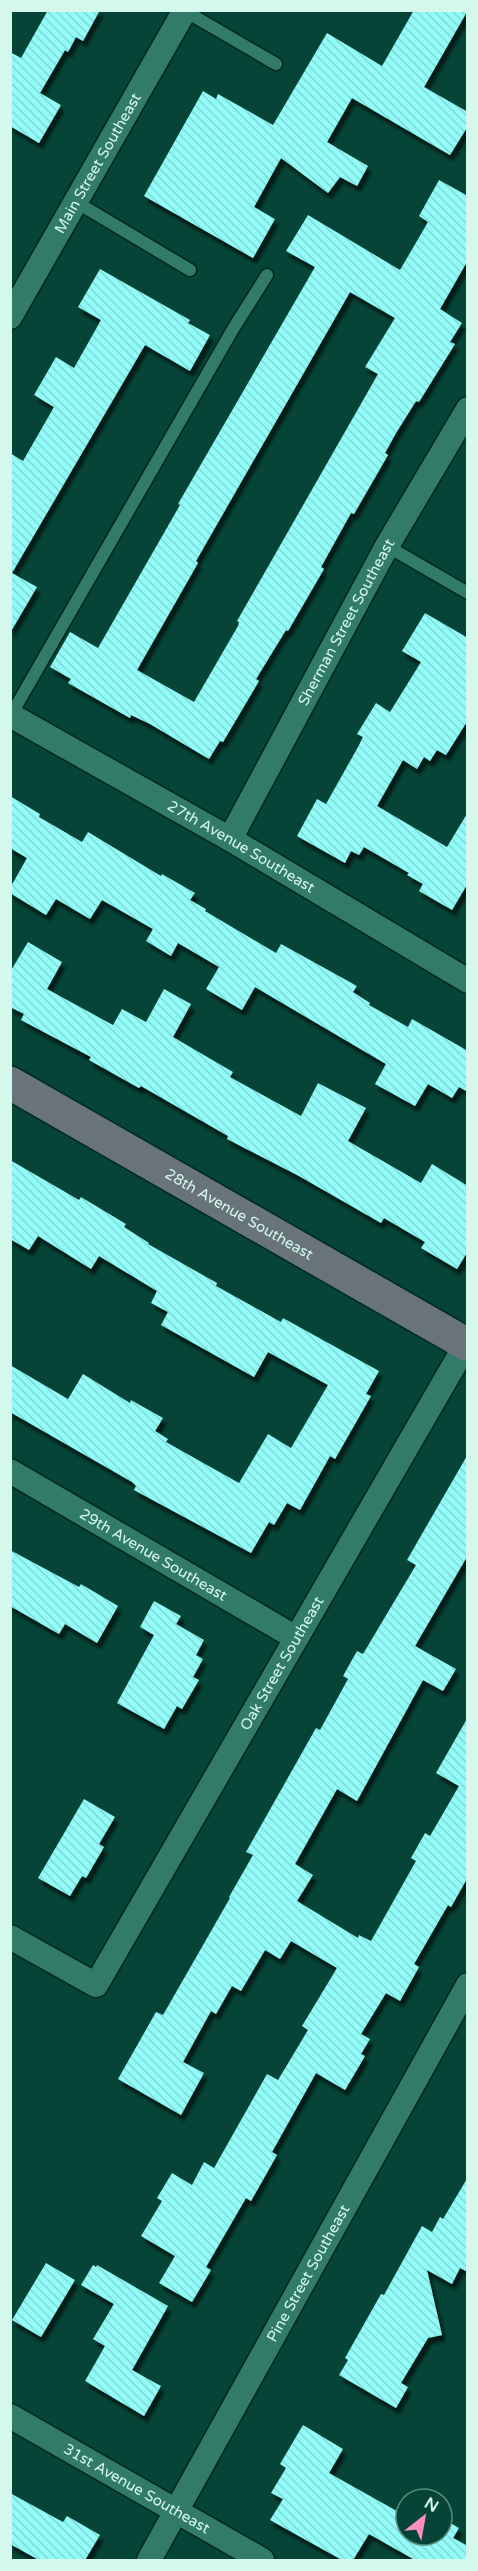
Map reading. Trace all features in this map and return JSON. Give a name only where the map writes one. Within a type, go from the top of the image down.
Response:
[{"type":"street","name":"Main Street Southeast","points":[[10,317],[185,10]]},
{"type":"street","name":"Sherman Street Southeast","points":[[230,839],[387,546],[468,409]]},
{"type":"street","name":"27th Avenue Southeast","points":[[11,715],[230,839],[468,981]]},
{"type":"street","name":"28th Avenue Southeast","points":[[10,1083],[467,1343]]},
{"type":"street","name":"Oak Street Southeast","points":[[10,1937],[96,1985],[467,1343]]},
{"type":"street","name":"29th Avenue Southeast","points":[[10,1471],[296,1638]]},
{"type":"street","name":"Pine Street Southeast","points":[[149,2560],[468,1985]]},
{"type":"street","name":"31st Avenue Southeast","points":[[10,2416],[262,2560]]},
{"type":"lane","points":[[185,10],[276,64]]},
{"type":"lane","points":[[76,202],[190,270]]},
{"type":"lane","points":[[11,715],[233,329],[267,275]]},
{"type":"lane","points":[[387,546],[468,593]]},
{"type":"building","points":[[48,10],[100,10],[83,41],[76,37],[68,52],[65,50],[40,93],[61,105],[39,143],[10,126],[10,52],[21,58]]},
{"type":"building","points":[[414,10],[468,10],[424,87],[468,112],[468,126],[450,155],[352,98],[327,142],[368,166],[357,186],[340,177],[328,193],[281,158],[254,207],[275,219],[253,258],[144,196],[203,91],[216,99],[218,94],[273,125],[327,33],[382,66]]},
{"type":"building","points":[[439,180],[468,196],[468,260],[440,309],[462,323],[450,342],[455,344],[419,402],[416,401],[396,433],[385,453],[388,455],[354,514],[351,513],[321,567],[324,569],[288,631],[286,630],[256,679],[259,681],[223,742],[220,741],[209,759],[150,724],[131,715],[130,718],[68,683],[71,679],[50,667],[70,632],[98,648],[315,267],[286,251],[308,215],[400,270],[428,222],[419,216]],"holes":[[[350,292],[395,318],[365,367],[378,374],[237,621],[238,626],[194,702],[137,670],[198,563],[196,561]]]},
{"type":"building","points":[[100,269],[190,320],[188,323],[210,335],[190,371],[145,345],[12,573],[37,587],[10,633],[10,453],[23,461],[54,407],[34,395],[56,357],[74,368],[101,320],[78,307]]},
{"type":"building","points":[[425,613],[468,638],[468,720],[446,755],[437,750],[430,761],[424,757],[417,769],[403,760],[377,806],[447,847],[468,812],[468,883],[452,910],[419,891],[423,884],[407,875],[409,873],[364,847],[359,855],[351,851],[345,863],[297,836],[317,799],[326,804],[363,737],[357,734],[376,703],[390,712],[421,662],[402,651]]},
{"type":"building","points":[[10,796],[40,814],[39,817],[82,842],[88,832],[161,876],[162,874],[195,893],[190,900],[276,953],[281,944],[357,986],[353,992],[370,1003],[369,1005],[408,1027],[412,1019],[468,1051],[468,1092],[459,1087],[452,1098],[428,1084],[415,1106],[375,1084],[386,1064],[255,987],[242,1010],[206,989],[219,967],[178,943],[171,956],[146,941],[153,929],[102,900],[90,919],[56,899],[46,915],[10,893],[10,888],[27,858],[10,848]]},
{"type":"building","points":[[28,942],[62,962],[47,989],[113,1025],[122,1009],[146,1022],[164,989],[191,1004],[173,1037],[233,1072],[230,1077],[301,1116],[318,1083],[366,1108],[348,1141],[421,1183],[432,1164],[468,1186],[468,1251],[457,1269],[421,1248],[425,1242],[384,1218],[381,1223],[299,1176],[227,1139],[228,1136],[141,1086],[139,1088],[89,1060],[91,1057],[21,1020],[24,1014],[10,1007],[10,972]]},
{"type":"building","points":[[10,1160],[79,1200],[81,1197],[126,1224],[124,1227],[148,1244],[217,1283],[216,1286],[281,1322],[283,1318],[379,1371],[366,1394],[371,1396],[335,1459],[330,1456],[300,1510],[287,1503],[274,1525],[269,1522],[251,1553],[134,1490],[136,1486],[132,1482],[10,1412],[10,1365],[68,1399],[83,1374],[130,1403],[131,1400],[163,1418],[155,1431],[168,1439],[166,1442],[239,1483],[268,1434],[291,1448],[328,1385],[268,1352],[254,1377],[161,1325],[168,1312],[151,1303],[157,1291],[99,1256],[91,1269],[38,1236],[29,1250],[10,1239]]},
{"type":"building","points":[[468,1454],[468,1555],[415,1646],[456,1669],[443,1691],[423,1680],[357,1801],[337,1789],[295,1864],[313,1875],[297,1901],[358,1938],[359,1935],[371,1941],[416,1861],[411,1858],[425,1833],[430,1836],[459,1786],[436,1773],[468,1717],[468,1877],[451,1907],[448,1905],[414,1964],[419,1967],[400,2001],[386,1993],[361,2034],[370,2039],[361,2054],[365,2056],[345,2090],[316,2073],[272,2152],[277,2155],[251,2201],[246,2198],[206,2267],[211,2270],[192,2302],[159,2283],[175,2256],[141,2236],[162,2201],[157,2198],[172,2173],[192,2185],[204,2162],[214,2168],[267,2074],[278,2080],[308,2030],[302,2026],[337,1968],[291,1941],[280,1959],[265,1950],[241,1991],[232,1986],[216,2014],[211,2011],[183,2062],[204,2073],[181,2115],[118,2079],[156,2012],[163,2015],[230,1898],[253,1855],[246,1852],[316,1728],[320,1730],[348,1679],[343,1676],[357,1651],[363,1654],[416,1565],[407,1560]]},
{"type":"building","points":[[10,1550],[79,1587],[81,1584],[118,1606],[97,1643],[65,1624],[59,1634],[10,1606]]},
{"type":"building","points":[[154,1601],[181,1616],[176,1624],[204,1640],[196,1655],[203,1659],[193,1677],[199,1680],[182,1709],[177,1706],[164,1729],[117,1703],[154,1635],[140,1627]]},
{"type":"building","points":[[84,1799],[115,1817],[99,1844],[104,1847],[86,1878],[82,1876],[70,1896],[38,1878]]},
{"type":"building","points":[[468,2177],[468,2272],[460,2268],[452,2284],[427,2270],[442,2335],[428,2338],[401,2383],[408,2387],[396,2408],[339,2375],[348,2360],[345,2358],[381,2294],[384,2295],[422,2226],[432,2232],[440,2217],[443,2219]]},
{"type":"building","points":[[46,2263],[75,2280],[41,2337],[12,2320]]},
{"type":"building","points":[[93,2265],[96,2267],[97,2265],[168,2306],[132,2370],[161,2386],[144,2416],[85,2381],[105,2346],[93,2339],[114,2304],[81,2285]]},
{"type":"building","points":[[303,2425],[343,2449],[329,2473],[394,2509],[394,2547],[454,2547],[454,2539],[468,2546],[468,2560],[415,2560],[369,2534],[353,2560],[342,2560],[270,2520],[283,2499],[271,2493],[286,2468],[280,2464]]},
{"type":"building","points":[[10,2493],[63,2522],[67,2516],[100,2535],[85,2560],[39,2560],[10,2544]]},
{"type":"building","points":[[454,2525],[459,2528],[454,2536]]}]
